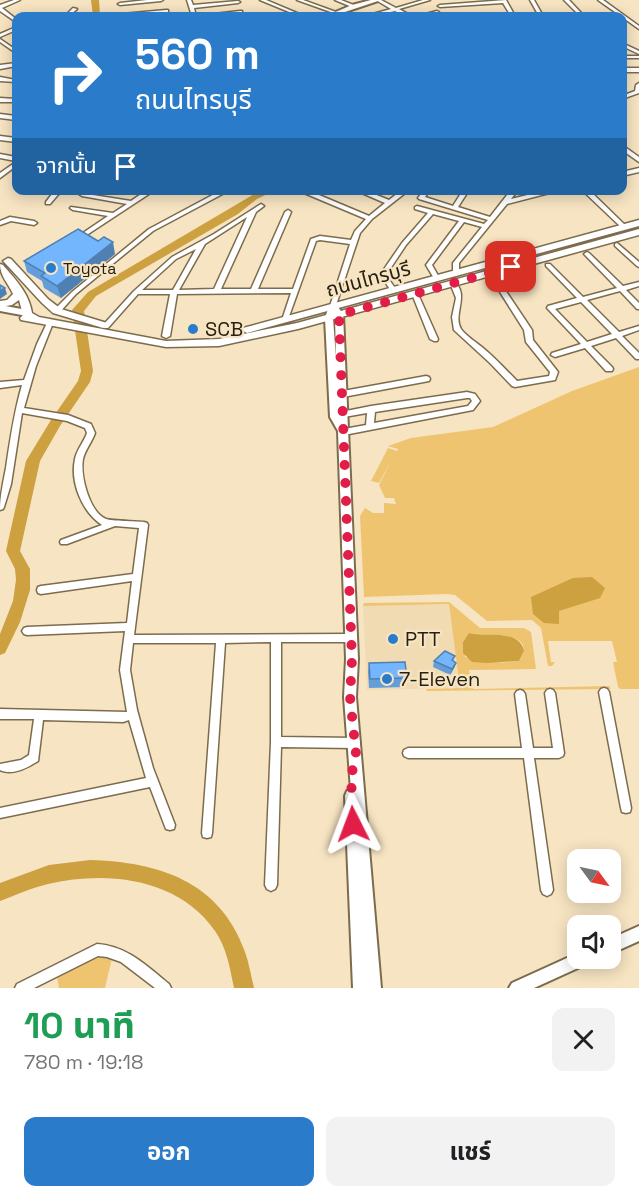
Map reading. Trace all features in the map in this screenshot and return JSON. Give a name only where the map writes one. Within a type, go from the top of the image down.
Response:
[{"type":"main road","points":[[339,12],[378,0]]},
{"type":"main road","name":"ถนนไทรบุรี","points":[[103,328],[166,336],[223,335],[415,294],[454,278],[639,223]]},
{"type":"main road","name":"ถนนไทรบุรี","points":[[103,328],[166,344],[208,345],[251,338],[437,279],[491,273],[639,232]]},
{"type":"main road","points":[[0,251],[14,284],[27,303],[45,317]]},
{"type":"main road","points":[[4,264],[31,292],[35,305],[45,317]]},
{"type":"main road","points":[[4,264],[19,272],[45,302],[45,317]]},
{"type":"main road","points":[[0,306],[11,302],[17,296],[14,284]]},
{"type":"main road","points":[[0,306],[103,328]]},
{"type":"main road","points":[[334,313],[344,414],[350,697],[374,988]]},
{"type":"main road","points":[[334,313],[335,417],[344,432]]},
{"type":"main road","points":[[0,314],[45,317]]},
{"type":"main road","points":[[355,748],[351,777],[361,988]]},
{"type":"main road","points":[[621,942],[639,933]]},
{"type":"main road","points":[[517,988],[567,966]]},
{"type":"main road","points":[[528,988],[567,968]]},
{"type":"street","points":[[12,18],[0,8],[18,0]]},
{"type":"street","points":[[120,2],[162,0]]},
{"type":"street","points":[[189,0],[193,12]]},
{"type":"street","points":[[262,0],[292,12]]},
{"type":"street","points":[[299,0],[325,12]]},
{"type":"street","points":[[337,0],[354,6]]},
{"type":"street","points":[[378,0],[401,12]]},
{"type":"street","points":[[385,12],[428,0]]},
{"type":"street","points":[[566,0],[578,12]]},
{"type":"street","points":[[600,0],[617,12]]},
{"type":"street","points":[[440,6],[504,1]]},
{"type":"street","points":[[191,7],[238,2]]},
{"type":"street","points":[[72,12],[75,9]]},
{"type":"street","points":[[0,38],[12,48]]},
{"type":"street","points":[[638,93],[639,85]]},
{"type":"street","points":[[0,176],[12,168]]},
{"type":"street","points":[[7,173],[12,174]]},
{"type":"street","points":[[48,203],[55,195]]},
{"type":"street","points":[[88,195],[132,203]]},
{"type":"street","points":[[68,245],[144,195]]},
{"type":"street","points":[[0,507],[5,492],[19,410],[45,317],[151,230],[217,195]]},
{"type":"street","points":[[312,195],[370,218]]},
{"type":"street","points":[[370,195],[390,203]]},
{"type":"street","points":[[334,313],[352,242],[357,232],[370,218],[400,195]]},
{"type":"street","points":[[423,195],[421,198],[491,219]]},
{"type":"street","points":[[455,208],[463,195]]},
{"type":"street","points":[[511,195],[456,263],[454,278],[459,298],[455,317],[458,330],[515,384]]},
{"type":"street","points":[[506,202],[536,195]]},
{"type":"street","points":[[590,195],[624,227]]},
{"type":"street","points":[[103,328],[136,292],[174,258],[261,206]]},
{"type":"street","points":[[73,207],[114,215]]},
{"type":"street","points":[[417,208],[485,226]]},
{"type":"street","points":[[216,292],[253,212]]},
{"type":"street","points":[[254,291],[288,212]]},
{"type":"street","points":[[394,291],[383,275],[404,244],[432,212]]},
{"type":"street","points":[[0,222],[10,219],[34,223]]},
{"type":"street","points":[[437,279],[429,265],[464,220]]},
{"type":"street","points":[[285,320],[313,240],[320,238],[352,242]]},
{"type":"street","points":[[166,336],[174,293],[202,243]]},
{"type":"street","points":[[617,245],[639,265]]},
{"type":"street","points":[[587,254],[639,307]]},
{"type":"street","points":[[548,265],[639,357]]},
{"type":"street","points":[[19,272],[29,267]]},
{"type":"street","points":[[491,273],[528,330],[529,340],[554,372],[552,378],[504,387]]},
{"type":"street","points":[[609,369],[550,308],[639,284]]},
{"type":"street","points":[[136,292],[294,291]]},
{"type":"street","points":[[415,294],[434,339]]},
{"type":"street","points":[[555,355],[639,328]]},
{"type":"street","points":[[343,394],[426,379]]},
{"type":"street","points":[[0,385],[28,382]]},
{"type":"street","points":[[344,414],[467,395],[474,397],[476,401],[470,408],[344,432]]},
{"type":"street","points":[[370,427],[371,409]]},
{"type":"street","points":[[19,410],[68,418],[91,429],[90,437],[79,458],[80,480],[88,504],[99,519],[112,524],[144,525],[125,670],[133,715],[151,782],[170,825]]},
{"type":"street","points":[[64,542],[112,524]]},
{"type":"street","points":[[41,590],[137,577]]},
{"type":"street","points":[[27,631],[131,627]]},
{"type":"street","points":[[130,639],[350,638]]},
{"type":"street","points":[[207,832],[221,639]]},
{"type":"street","points":[[272,885],[276,639]]},
{"type":"street","points":[[604,692],[626,808]]},
{"type":"street","points":[[408,753],[559,753],[550,693]]},
{"type":"street","points":[[520,694],[547,891]]},
{"type":"street","points":[[0,714],[123,717],[133,715]]},
{"type":"street","points":[[4,767],[22,765],[34,759],[39,715]]},
{"type":"street","points":[[276,742],[355,748]]},
{"type":"street","points":[[0,813],[151,782]]},
{"type":"street","points":[[21,988],[97,950],[109,949],[165,988]]},
{"type":"shaded area","points":[[639,367],[639,689],[620,689],[618,687],[613,662],[617,662],[612,641],[548,641],[551,662],[555,662],[552,666],[548,666],[541,628],[532,620],[487,621],[455,595],[364,597],[360,516],[365,508],[373,513],[384,513],[384,503],[396,504],[394,498],[385,498],[379,485],[392,459],[379,483],[371,481],[388,448],[397,451],[398,449],[388,446],[411,438],[493,427],[572,391]]},
{"type":"shaded area","points":[[592,577],[605,588],[600,598],[559,611],[559,624],[544,623],[533,614],[531,597],[573,578]]},
{"type":"shaded area","points":[[449,602],[480,628],[524,628],[531,632],[536,669],[469,670],[473,689],[609,686],[611,689],[427,691],[426,689],[460,688],[449,604],[363,606],[364,603]],"holes":[[[469,633],[508,636],[517,639],[524,651],[519,661],[492,662],[465,657],[463,642]]]},
{"type":"shaded area","points":[[449,604],[460,688],[367,690],[363,606]]},
{"type":"shaded area","points":[[469,633],[501,635],[516,639],[524,651],[519,661],[472,662],[463,653],[463,642]]},
{"type":"shaded area","points":[[96,958],[112,958],[105,988],[59,988],[57,977]]},
{"type":"building","points":[[78,229],[98,241],[104,237],[113,242],[57,286],[41,276],[45,273],[24,261]]},
{"type":"building","points":[[445,651],[455,656],[452,660],[456,663],[452,669],[434,661]]},
{"type":"building","points":[[405,662],[407,678],[370,679],[369,663]]},
{"type":"waterway","points":[[95,0],[96,12]]},
{"type":"waterway","points":[[0,648],[13,622],[22,590],[22,569],[13,551],[33,461],[55,423],[84,382],[87,371],[78,310],[92,294],[234,212],[259,195]]},
{"type":"waterway","points":[[0,892],[49,874],[90,869],[122,870],[152,876],[180,887],[203,903],[222,925],[236,953],[244,988]]},
{"type":"place","name":"Toyota","points":[[51,268]]},
{"type":"place","name":"SCB","points":[[193,329]]},
{"type":"place","name":"PTT","points":[[393,639]]},
{"type":"place","name":"7-Eleven","points":[[387,679]]},
{"type":"route","points":[[353,824],[351,777],[356,754],[350,697],[352,659],[339,315],[511,267]]}]
